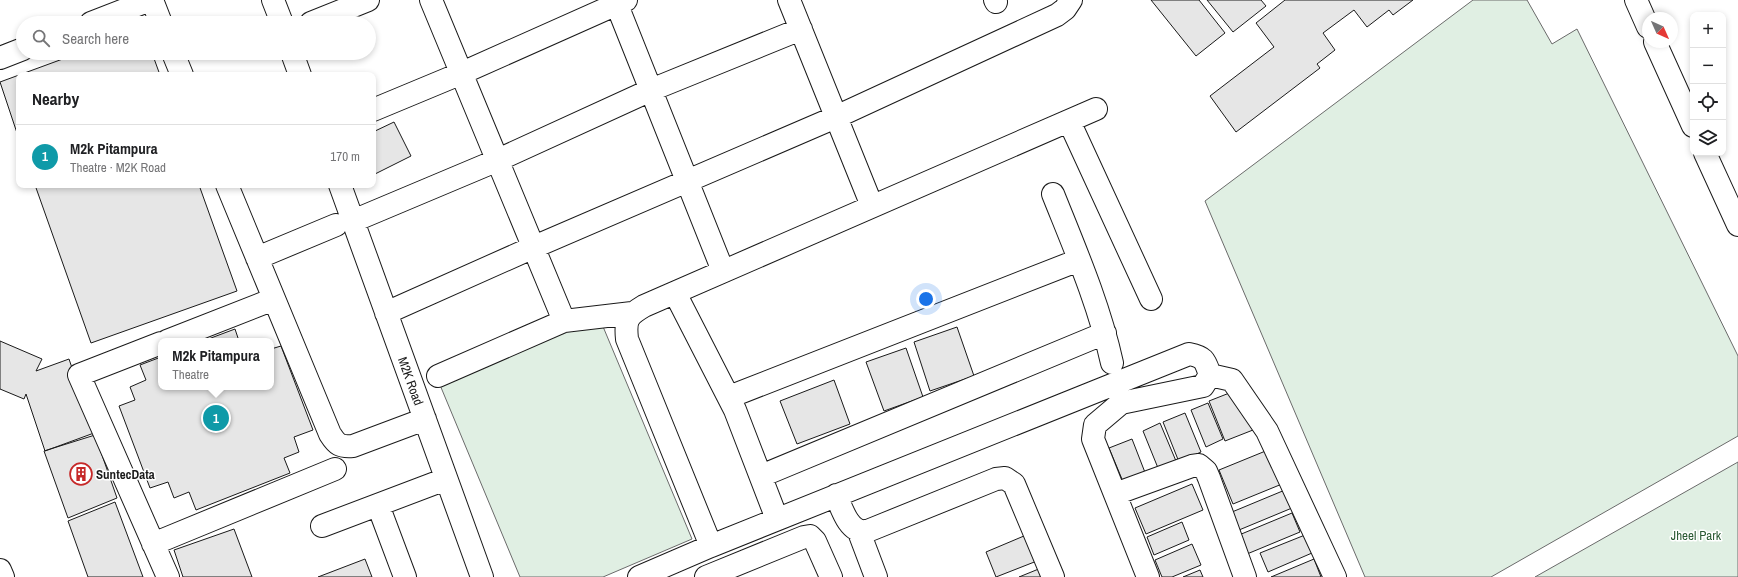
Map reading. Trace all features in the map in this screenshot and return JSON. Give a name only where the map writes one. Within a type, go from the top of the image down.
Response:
[{"type":"street","points":[[109,16],[151,0],[158,16]]},
{"type":"street","points":[[273,0],[279,16]]},
{"type":"street","points":[[328,16],[368,0]]},
{"type":"street","points":[[431,0],[564,321]]},
{"type":"street","points":[[789,0],[872,206]]},
{"type":"street","points":[[386,313],[687,180],[836,117],[1056,15],[1065,9],[1071,0]]},
{"type":"street","points":[[1636,0],[1642,13]]},
{"type":"street","points":[[376,109],[462,73],[619,1],[651,90],[723,271]]},
{"type":"street","points":[[257,258],[498,160],[651,90],[801,29]]},
{"type":"street","points":[[1658,48],[1690,120]]},
{"type":"street","points":[[0,58],[16,52]]},
{"type":"street","points":[[176,60],[181,72]]},
{"type":"street","points":[[295,60],[299,72]]},
{"type":"street","points":[[438,376],[564,321],[632,313],[644,306],[723,271],[1096,109]]},
{"type":"street","points":[[1069,121],[1151,299]]},
{"type":"street","points":[[1706,156],[1738,225]]},
{"type":"street","points":[[228,188],[330,434],[335,442],[342,446],[353,446],[425,420]]},
{"type":"street","name":"M2K Road","points":[[340,188],[344,223],[386,313],[482,577]]},
{"type":"street","points":[[1053,194],[1079,260],[1105,333],[1112,363]]},
{"type":"street","points":[[729,397],[1079,260]]},
{"type":"street","points":[[675,293],[735,410],[777,519]]},
{"type":"street","points":[[175,338],[274,299]]},
{"type":"street","points":[[632,313],[626,324],[627,339],[711,546]]},
{"type":"street","points":[[760,476],[1105,333]]},
{"type":"street","points":[[158,344],[79,375],[168,577]]},
{"type":"street","points":[[638,577],[681,569],[711,546],[1189,354],[1198,356],[1207,368],[1232,380],[1267,431],[1335,577]]},
{"type":"street","points":[[1148,577],[1093,438],[1095,425],[1100,418],[1120,403],[1203,386],[1207,368]]},
{"type":"street","points":[[1115,494],[1192,466],[1199,465],[1206,471],[1209,478],[1245,577]]},
{"type":"street","points":[[153,544],[335,469]]},
{"type":"street","points":[[836,495],[853,528],[859,532],[865,532],[996,479],[1005,478],[1014,484],[1054,577]]},
{"type":"street","points":[[322,526],[446,479]]},
{"type":"street","points":[[378,505],[405,577]]},
{"type":"street","points":[[859,532],[876,577]]},
{"type":"street","points":[[706,577],[804,536],[810,536],[815,541],[831,577]]},
{"type":"street","points":[[0,570],[3,577]]},
{"type":"green space","points":[[1473,0],[1527,0],[1552,44],[1577,29],[1738,356],[1738,436],[1491,577],[1365,577],[1205,201]]},
{"type":"green space","points":[[599,317],[692,539],[603,577],[520,577],[440,385]]},
{"type":"green space","name":"Jheel Park","points":[[1738,462],[1738,577],[1535,577]]},
{"type":"building","points":[[1151,0],[1199,0],[1225,33],[1196,56]]},
{"type":"building","points":[[1207,0],[1261,0],[1266,6],[1233,32]]},
{"type":"building","points":[[1285,0],[1413,0],[1393,15],[1389,10],[1367,27],[1354,10],[1323,33],[1335,50],[1317,64],[1320,68],[1236,132],[1210,96],[1274,47],[1256,23]]},
{"type":"building","points":[[60,60],[155,60],[159,72],[27,72]]},
{"type":"building","points":[[16,76],[16,130],[0,82]]},
{"type":"building","points":[[394,122],[411,156],[376,174],[376,131]]},
{"type":"building","points":[[36,188],[200,188],[237,291],[91,343]]},
{"type":"building","points":[[957,327],[974,376],[930,391],[914,342]]},
{"type":"building","points":[[235,329],[238,338],[211,338]]},
{"type":"building","points":[[0,341],[42,359],[36,371],[69,359],[94,433],[45,451],[26,394],[24,399],[0,389]]},
{"type":"building","points":[[281,346],[313,430],[294,437],[299,452],[284,458],[290,473],[196,510],[189,492],[174,498],[168,482],[150,488],[119,406],[135,400],[130,387],[146,380],[140,365],[158,358],[158,390],[274,390],[274,348]]},
{"type":"building","points":[[906,348],[923,397],[884,411],[866,362]]},
{"type":"building","points":[[834,380],[850,424],[797,444],[780,401]]},
{"type":"building","points":[[1237,390],[1253,430],[1225,441],[1209,401]]},
{"type":"building","points":[[1208,403],[1223,439],[1206,447],[1191,410]]},
{"type":"building","points":[[1185,413],[1201,452],[1179,462],[1163,422]]},
{"type":"building","points":[[1160,423],[1176,461],[1158,468],[1143,431]]},
{"type":"building","name":"SuntecData","points":[[95,435],[117,498],[68,518],[44,451]]},
{"type":"building","points":[[1132,439],[1146,475],[1124,484],[1109,448]]},
{"type":"building","points":[[1268,450],[1282,484],[1233,504],[1219,470]]},
{"type":"building","points":[[1192,484],[1203,510],[1146,534],[1135,508]]},
{"type":"building","points":[[1285,490],[1292,508],[1239,530],[1232,512]]},
{"type":"building","points":[[115,502],[143,577],[88,577],[68,521]]},
{"type":"building","points":[[1292,513],[1300,532],[1247,554],[1239,535]]},
{"type":"building","points":[[1182,522],[1189,540],[1154,555],[1147,537]]},
{"type":"building","points":[[234,529],[252,577],[183,577],[174,550]]},
{"type":"building","points":[[1031,533],[1042,559],[996,577],[986,552]]},
{"type":"building","points":[[1305,535],[1312,553],[1268,572],[1260,553]]},
{"type":"building","points":[[1192,544],[1201,565],[1172,577],[1162,577],[1155,560]]},
{"type":"building","points":[[365,559],[372,577],[318,577]]},
{"type":"building","points":[[1314,559],[1321,577],[1271,577]]},
{"type":"building","points":[[1046,566],[1050,577],[1019,577]]},
{"type":"building","points":[[1200,570],[1203,577],[1183,577]]},
{"type":"place","name":"M2k Pitampura","points":[[216,418]]},
{"type":"place","name":"SuntecData","points":[[81,474]]}]
